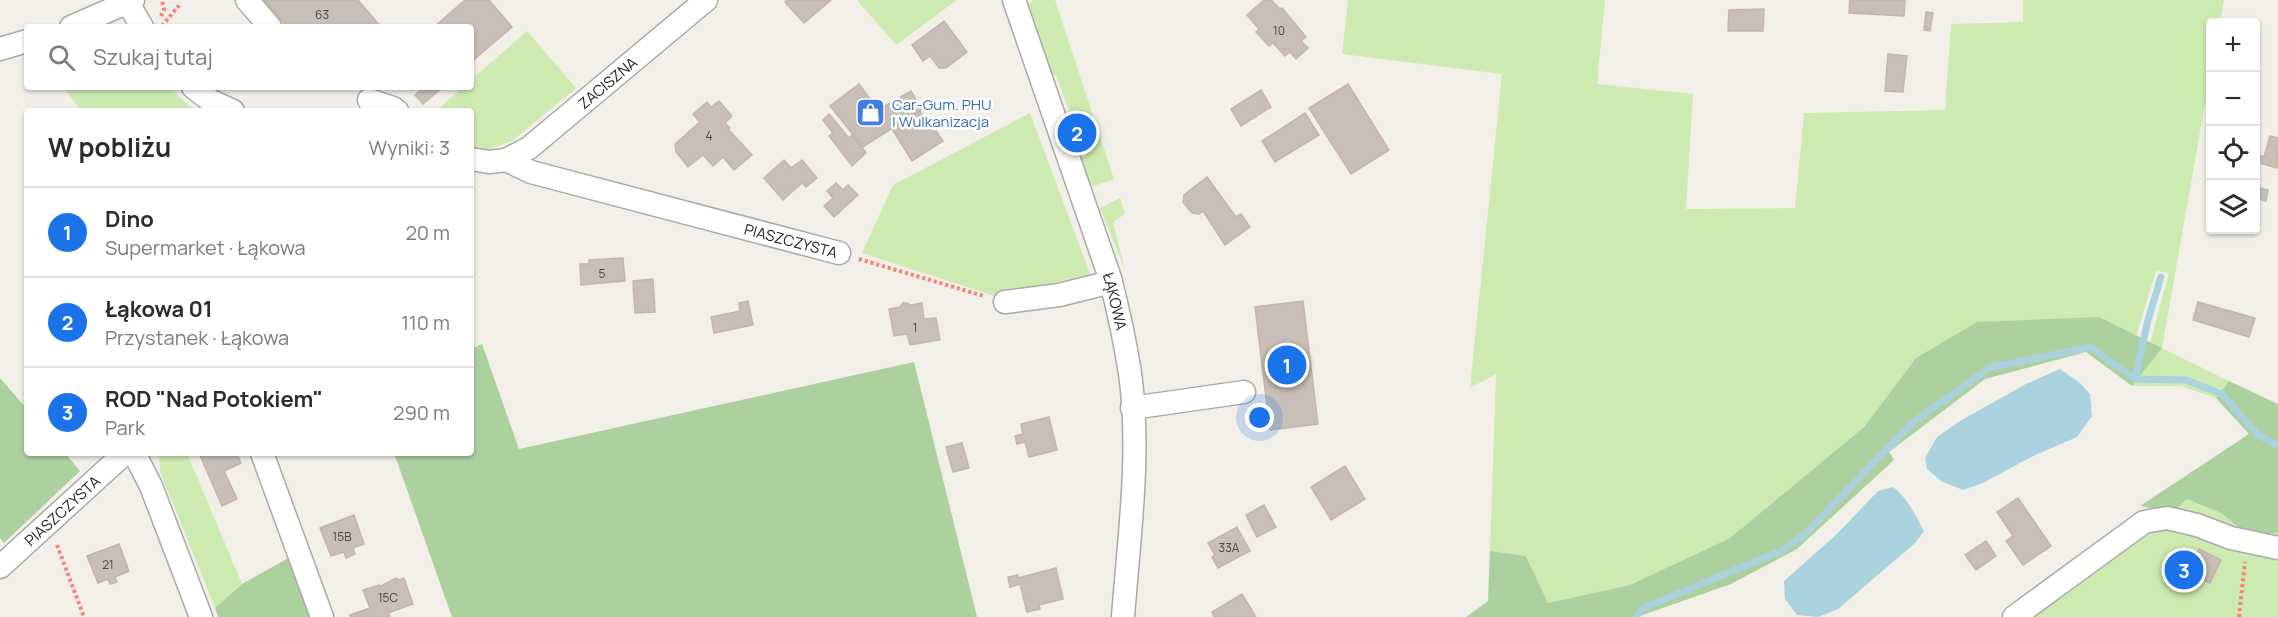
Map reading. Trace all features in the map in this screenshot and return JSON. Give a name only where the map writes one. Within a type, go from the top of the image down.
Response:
[{"type":"street","points":[[247,0],[267,24]]},
{"type":"street","name":"ZACISZNA","points":[[506,160],[529,148],[706,0]]},
{"type":"street","name":"ŁĄKOWA","points":[[1015,1],[1111,282],[1130,375],[1133,440],[1132,496],[1123,617]]},
{"type":"street","points":[[75,24],[98,7],[130,2],[141,24]]},
{"type":"street","points":[[0,49],[24,42]]},
{"type":"street","points":[[197,90],[211,101],[226,108]]},
{"type":"street","points":[[369,100],[393,108]]},
{"type":"street","name":"PIASZCZYSTA","points":[[474,160],[489,162],[506,160],[531,172],[839,253]]},
{"type":"street","points":[[1005,302],[1059,295],[1111,282]]},
{"type":"street","points":[[1132,408],[1244,392]]},
{"type":"street","name":"PIASZCZYSTA","points":[[0,567],[122,456]]},
{"type":"street","points":[[136,456],[151,486],[201,617]]},
{"type":"street","points":[[262,456],[322,617]]},
{"type":"street","points":[[2014,617],[2144,522],[2167,519],[2197,525],[2231,538],[2278,548]]},
{"type":"path","points":[[164,24],[181,3]]},
{"type":"path","name":"PIASZCZYSTA","points":[[839,253],[1005,302]]},
{"type":"path","points":[[46,524],[57,545],[84,617]]},
{"type":"path","points":[[2239,617],[2247,540]]},
{"type":"green space","points":[[857,0],[957,0],[896,45]]},
{"type":"green space","points":[[1033,0],[1055,0],[1114,179],[1091,187],[1081,158],[1086,156],[1056,75],[1052,76],[1027,6]]},
{"type":"green space","points":[[1348,0],[1605,0],[1597,84],[1693,94],[1686,209],[1795,208],[1804,113],[1945,110],[1951,24],[2023,22],[2023,0],[2224,0],[2221,18],[2206,18],[2206,98],[2162,348],[2229,381],[2216,398],[2181,386],[2132,386],[2161,348],[2150,343],[2169,273],[2156,271],[2136,336],[2099,317],[1916,358],[1864,427],[1730,538],[1630,585],[1548,603],[1526,556],[1490,551],[1496,374],[1470,388],[1502,74],[1342,54]]},
{"type":"green space","points":[[527,31],[576,88],[512,141],[487,150],[474,147],[474,108],[439,108],[460,90],[474,90],[474,77]]},
{"type":"green space","points":[[65,90],[173,90],[192,108],[79,108]]},
{"type":"green space","points":[[1030,113],[1090,274],[1044,285],[1030,296],[1004,299],[862,253],[893,185]]},
{"type":"green space","points":[[1120,198],[1125,214],[1113,222],[1125,270],[1100,208]]},
{"type":"green space","points":[[2099,317],[2162,348],[2132,386],[2086,352],[1985,379],[1889,452],[1894,460],[1797,549],[1731,584],[1637,617],[1466,617],[1488,601],[1490,551],[1526,556],[1548,603],[1630,585],[1730,538],[1864,427],[1916,358],[1977,322]]},
{"type":"green space","points":[[482,344],[519,449],[914,362],[977,617],[452,617],[395,456],[474,456],[474,348]]},
{"type":"green space","points":[[0,378],[24,406],[24,456],[68,456],[80,471],[4,543],[0,538]]},
{"type":"green space","points":[[2229,381],[2278,404],[2278,533],[2248,535],[2221,513],[2187,499],[2172,513],[2140,506],[2249,434],[2216,398]]},
{"type":"green space","points":[[159,456],[188,456],[242,584],[215,608],[160,471]]},
{"type":"green space","points":[[2187,499],[2221,513],[2248,535],[2278,533],[2278,617],[2034,617],[2115,548],[2151,533]]},
{"type":"green space","points":[[292,556],[315,617],[218,617],[215,608],[242,584]]},
{"type":"water","points":[[2060,369],[2080,383],[2090,394],[2092,416],[2077,437],[2031,457],[1983,483],[1963,490],[1941,481],[1927,469],[1925,458],[1937,437],[1960,421],[2026,384]]},
{"type":"water","points":[[1893,487],[1907,502],[1924,531],[1914,544],[1838,609],[1818,617],[1797,615],[1785,599],[1784,581],[1837,534],[1878,491]]},
{"type":"building","points":[[264,0],[358,0],[378,24],[284,24]]},
{"type":"building","points":[[465,0],[489,0],[512,27],[474,59],[474,24],[437,24]]},
{"type":"building","points":[[787,0],[831,0],[804,23],[785,2]]},
{"type":"building","points":[[1264,0],[1271,0],[1280,9],[1282,8],[1306,37],[1301,41],[1308,48],[1296,59],[1290,52],[1285,56],[1273,43],[1269,46],[1256,32],[1259,29],[1247,15]]},
{"type":"building","points":[[1850,0],[1905,0],[1904,16],[1849,13]]},
{"type":"building","points":[[1764,9],[1763,31],[1728,31],[1729,10]]},
{"type":"building","points":[[1926,12],[1933,13],[1930,31],[1924,30]]},
{"type":"building","points":[[944,21],[967,52],[946,68],[939,68],[930,56],[923,61],[912,45]]},
{"type":"building","points":[[1888,54],[1907,56],[1903,92],[1885,91]]},
{"type":"building","points":[[859,84],[878,110],[911,91],[922,109],[863,147],[830,106]]},
{"type":"building","points":[[1348,84],[1389,150],[1351,174],[1309,108]]},
{"type":"building","points":[[421,90],[439,90],[423,104],[415,95]]},
{"type":"building","points":[[1261,90],[1271,107],[1241,126],[1231,109]]},
{"type":"building","points":[[719,101],[732,116],[725,123],[730,128],[728,129],[752,155],[734,170],[723,157],[713,166],[703,155],[688,167],[676,152],[675,144],[700,122],[693,114],[707,102],[711,107]]},
{"type":"building","points":[[920,111],[934,133],[936,131],[943,141],[912,161],[892,129]]},
{"type":"building","points":[[1305,113],[1319,135],[1275,162],[1262,141]]},
{"type":"building","points":[[829,114],[849,138],[852,135],[866,153],[852,166],[829,136],[833,133],[823,120]]},
{"type":"building","points":[[2270,136],[2278,138],[2277,168],[2260,163],[2260,156],[2264,157]]},
{"type":"building","points":[[784,160],[791,168],[802,160],[817,178],[806,187],[802,183],[783,200],[764,178]]},
{"type":"building","points":[[1207,177],[1236,217],[1241,214],[1250,227],[1225,245],[1203,211],[1199,214],[1192,213],[1183,202],[1184,195]]},
{"type":"building","points":[[836,183],[843,190],[848,185],[858,195],[834,217],[824,206],[833,198],[827,191]]},
{"type":"building","points":[[2260,188],[2268,190],[2266,201],[2260,199]]},
{"type":"building","points":[[623,258],[625,281],[581,285],[580,264],[589,264],[589,260]]},
{"type":"building","points":[[653,279],[655,312],[635,313],[633,281]]},
{"type":"building","points":[[748,301],[753,325],[714,333],[711,317],[740,311],[739,303]]},
{"type":"building","points":[[1303,301],[1318,424],[1270,430],[1255,307]]},
{"type":"building","points":[[2198,302],[2255,318],[2249,337],[2193,320]]},
{"type":"building","points":[[903,303],[911,305],[922,303],[924,319],[936,318],[940,340],[910,345],[907,334],[894,336],[889,309],[900,307]]},
{"type":"building","points":[[1049,417],[1057,450],[1029,457],[1025,442],[1017,444],[1015,436],[1023,434],[1021,424]]},
{"type":"building","points":[[962,443],[969,468],[953,472],[946,447]]},
{"type":"building","points":[[200,456],[238,456],[241,463],[224,471],[237,499],[222,506]]},
{"type":"building","points":[[1345,466],[1365,499],[1331,520],[1311,487]]},
{"type":"building","points":[[2018,498],[2051,546],[2023,565],[2006,541],[2013,536],[1997,512]]},
{"type":"building","points":[[1264,505],[1276,527],[1257,537],[1246,515]]},
{"type":"building","points":[[354,515],[364,544],[353,548],[355,554],[346,558],[344,552],[331,556],[320,528]]},
{"type":"building","points":[[1237,527],[1250,551],[1218,568],[1212,557],[1215,555],[1208,543]]},
{"type":"building","points":[[1986,541],[1996,556],[1976,570],[1965,555]]},
{"type":"building","points":[[119,544],[129,571],[115,577],[117,582],[110,584],[108,579],[98,583],[87,556]]},
{"type":"building","points":[[2199,549],[2221,560],[2210,583],[2187,572]]},
{"type":"building","points":[[1056,568],[1063,599],[1039,605],[1040,609],[1027,612],[1020,584],[1010,587],[1008,577],[1018,575],[1018,578]]},
{"type":"building","points":[[396,578],[399,580],[404,578],[413,604],[388,613],[390,617],[351,617],[350,615],[370,608],[363,590],[379,585],[379,587]]},
{"type":"building","points":[[1242,594],[1256,617],[1214,617],[1212,612]]},
{"type":"waterway","points":[[2135,379],[2148,320],[2161,277]]},
{"type":"waterway","points":[[1636,617],[1643,608],[1781,551],[1805,534],[1912,423],[1989,368],[2091,347],[2135,379],[2186,380],[2222,394],[2258,435],[2278,445]]},
{"type":"place","name":"Car-Gum. PHU | Wulkanizacja","points":[[871,113]]},
{"type":"place","name":"Łąkowa 01","points":[[1077,133]]},
{"type":"place","name":"Dino","points":[[1287,365]]},
{"type":"place","name":"ROD \"Nad Potokiem\"","points":[[2184,570]]}]
